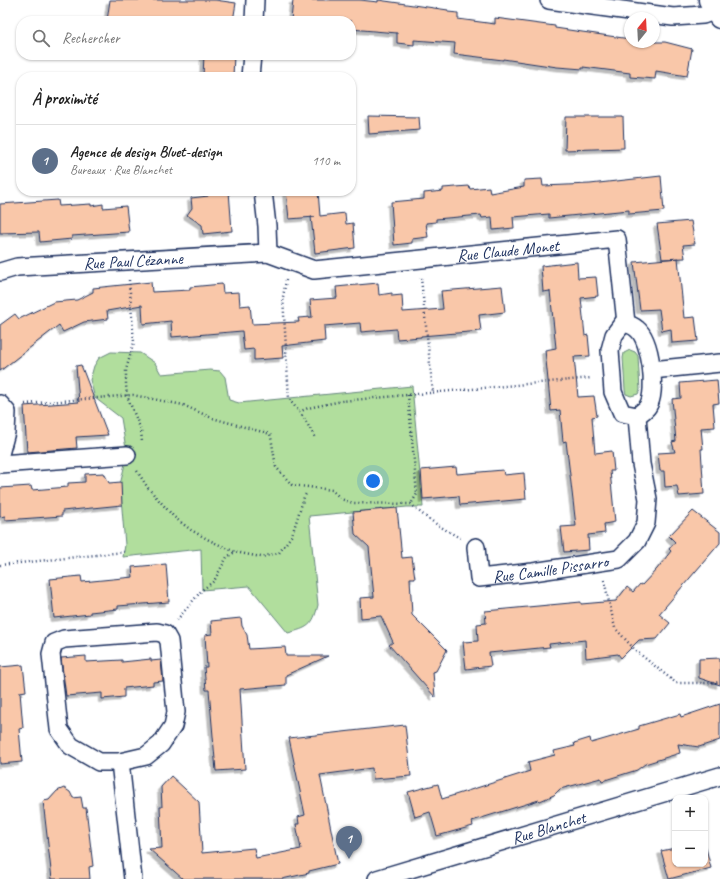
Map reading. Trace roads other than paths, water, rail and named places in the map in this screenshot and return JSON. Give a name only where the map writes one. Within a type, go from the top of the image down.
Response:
[{"type":"street","points":[[254,16],[255,0]]},
{"type":"street","points":[[549,0],[673,17],[703,15],[715,9]]},
{"type":"street","points":[[250,72],[252,60]]},
{"type":"street","points":[[264,196],[268,253]]},
{"type":"street","name":"Rue Claude Monet","points":[[314,270],[616,239],[626,324]]},
{"type":"street","name":"Rue Paul Cézanne","points":[[0,272],[17,267],[268,253],[314,270]]},
{"type":"street","points":[[623,323],[638,329],[646,342],[652,370],[652,391],[648,406],[637,416],[622,413],[613,392],[610,350],[614,335],[623,323]]},
{"type":"street","points":[[652,370],[720,363]]},
{"type":"street","points":[[0,454],[6,432],[7,412],[1,405]]},
{"type":"street","name":"Rue Camille Pissarro","points":[[476,547],[479,578],[533,572],[619,559],[637,541],[646,523],[648,500],[641,464],[637,416]]},
{"type":"street","points":[[0,464],[127,455]]},
{"type":"street","points":[[157,632],[165,634],[169,641],[176,712],[173,726],[161,744],[146,756],[120,762],[98,762],[71,746],[58,729],[51,654],[54,643],[64,639],[157,632]]},
{"type":"street","points":[[120,762],[133,879]]},
{"type":"street","name":"Rue Blanchet","points":[[377,879],[720,776]]},
{"type":"place","name":"Agence de design Bluet-design","points":[[349,859]]}]
